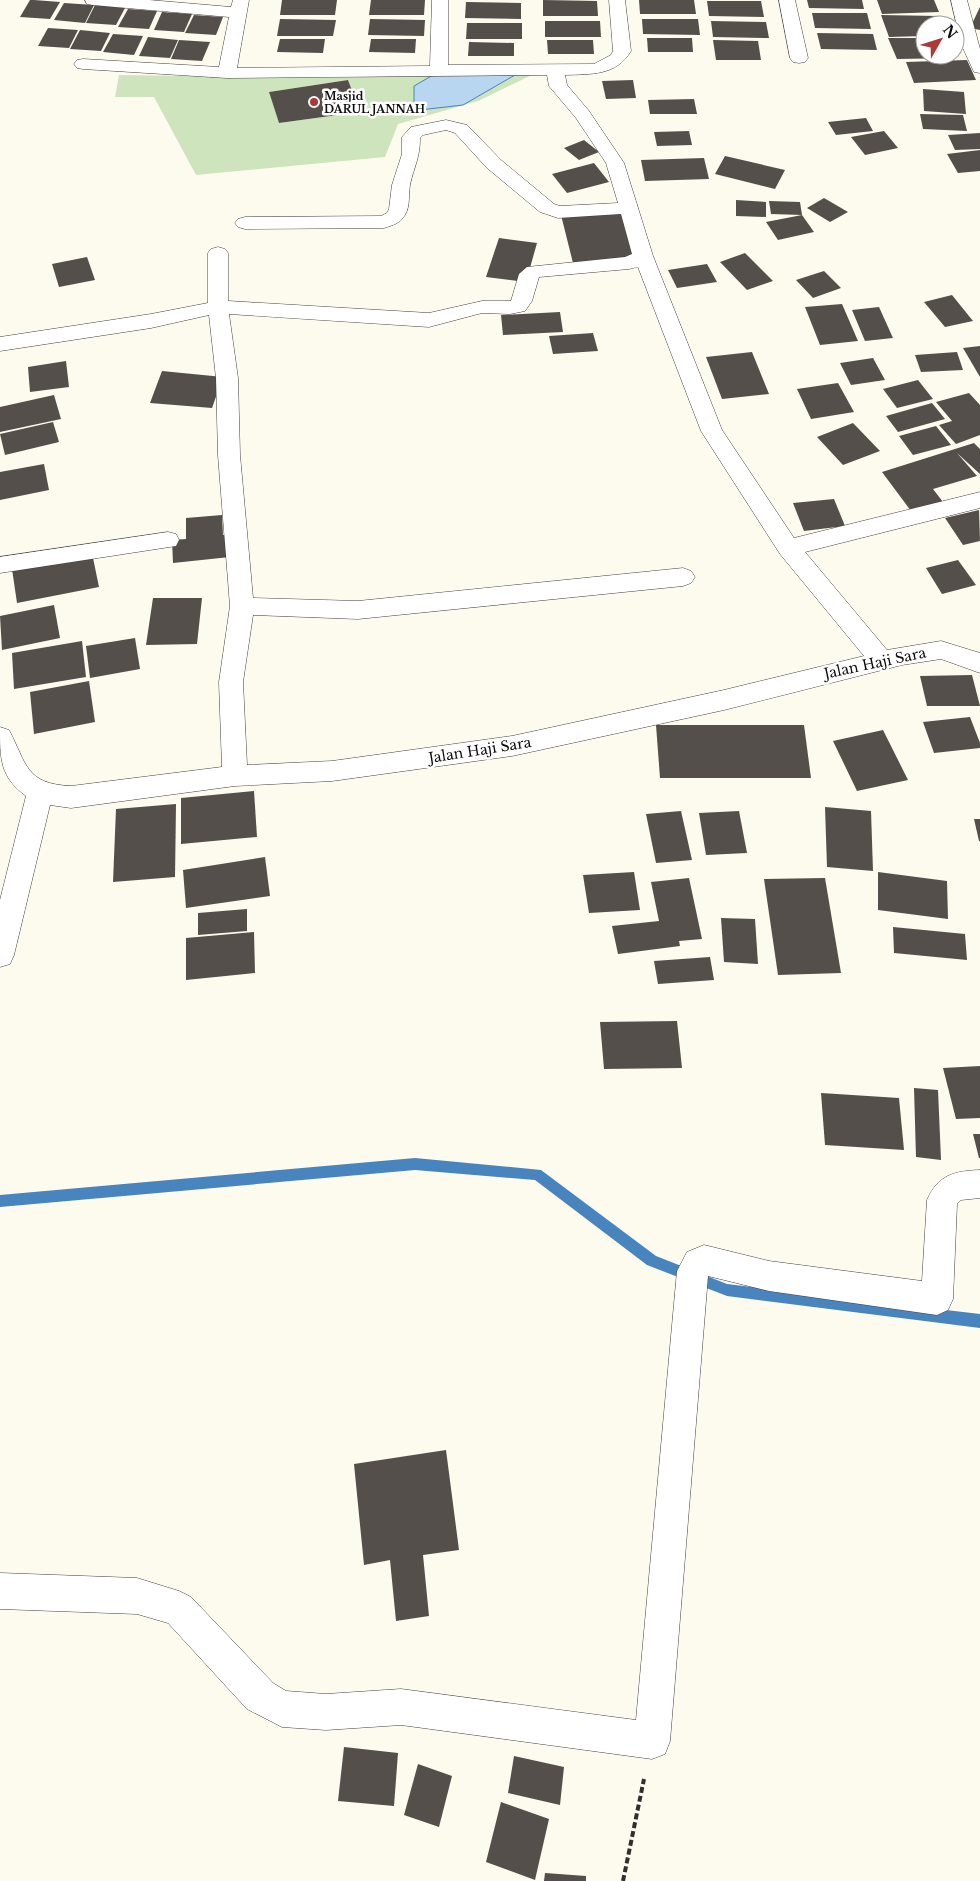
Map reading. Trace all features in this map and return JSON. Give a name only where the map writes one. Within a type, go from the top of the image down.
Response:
[{"type":"street","points":[[93,0],[240,6],[227,73]]},
{"type":"street","points":[[439,71],[440,0]]},
{"type":"street","points":[[83,64],[227,73],[596,69],[618,58],[622,51],[617,0]]},
{"type":"street","points":[[787,0],[799,58]]},
{"type":"street","points":[[959,0],[966,35],[973,56],[980,68]]},
{"type":"street","points":[[558,70],[556,75],[558,86],[583,115],[615,163],[642,256],[669,318],[712,431],[788,548],[882,661]]},
{"type":"street","points":[[246,223],[384,222],[394,217],[399,209],[401,185],[412,154],[411,137],[416,131],[446,125],[461,129],[494,164],[547,208],[558,212],[629,208]]},
{"type":"street","points":[[218,253],[218,307],[227,378],[230,455],[242,606],[231,682],[235,776]]},
{"type":"street","points":[[0,344],[151,321],[218,307],[273,312],[429,320],[482,307],[510,308],[518,306],[522,302],[529,274],[534,271],[622,264],[642,256]]},
{"type":"street","points":[[788,548],[980,500]]},
{"type":"street","points":[[0,565],[168,540]]},
{"type":"street","points":[[242,606],[358,610],[683,577]]},
{"type":"street","name":"Jalan Haji Sara","points":[[0,737],[12,767],[22,780],[40,791],[57,797],[71,797],[235,776],[332,770],[512,746],[724,700],[882,661],[941,650],[974,660],[980,664]]},
{"type":"street","points":[[0,955],[40,791]]},
{"type":"street","points":[[0,1591],[137,1596],[179,1609],[260,1696],[282,1709],[326,1712],[401,1707],[652,1741],[693,1280],[698,1263],[704,1260],[769,1276],[936,1299],[942,1200],[950,1189],[957,1186],[980,1184]]},
{"type":"path","points":[[623,1881],[652,1741]]},
{"type":"green space","points":[[538,72],[478,101],[398,124],[385,157],[196,175],[154,97],[115,97],[119,75],[325,78]],"holes":[[[348,80],[360,112],[279,123],[269,92]]]},
{"type":"water","points":[[433,75],[515,75],[463,105],[420,110],[414,102],[414,86]]},
{"type":"building","points":[[30,0],[60,2],[50,19],[20,17]]},
{"type":"building","points":[[282,0],[337,0],[335,15],[280,15]]},
{"type":"building","points":[[371,0],[425,0],[424,15],[369,15]]},
{"type":"building","points":[[543,0],[597,1],[598,16],[543,16]]},
{"type":"building","points":[[639,0],[694,0],[696,14],[640,14]]},
{"type":"building","points":[[807,0],[862,0],[864,9],[809,8]]},
{"type":"building","points":[[877,0],[934,0],[939,12],[882,14]]},
{"type":"building","points":[[707,1],[761,1],[764,17],[709,16]]},
{"type":"building","points":[[466,2],[521,3],[521,19],[465,18]]},
{"type":"building","points":[[64,3],[94,5],[85,23],[54,20]]},
{"type":"building","points":[[95,5],[125,8],[116,25],[86,23]]},
{"type":"building","points":[[980,7],[980,30],[970,28]]},
{"type":"building","points":[[128,9],[157,11],[149,29],[118,27]]},
{"type":"building","points":[[162,12],[192,14],[184,32],[154,30]]},
{"type":"building","points":[[812,13],[867,13],[871,29],[815,28]]},
{"type":"building","points":[[194,15],[223,17],[216,35],[185,33]]},
{"type":"building","points":[[881,15],[915,16],[915,36],[889,37]]},
{"type":"building","points":[[280,19],[336,20],[333,36],[277,36]]},
{"type":"building","points":[[370,19],[425,20],[424,36],[368,35]]},
{"type":"building","points":[[642,19],[698,19],[700,35],[643,34]]},
{"type":"building","points":[[545,21],[600,21],[601,37],[545,37]]},
{"type":"building","points":[[711,21],[766,22],[769,38],[713,37]]},
{"type":"building","points":[[467,23],[522,23],[522,39],[466,39]]},
{"type":"building","points":[[48,28],[78,30],[69,48],[38,46]]},
{"type":"building","points":[[80,30],[110,33],[101,51],[70,49]]},
{"type":"building","points":[[817,33],[873,34],[877,50],[821,49]]},
{"type":"building","points":[[113,34],[143,36],[134,55],[103,52]]},
{"type":"building","points":[[148,37],[178,40],[170,58],[139,56]]},
{"type":"building","points":[[647,38],[692,38],[693,52],[648,52]]},
{"type":"building","points":[[888,38],[915,38],[915,59],[897,59]]},
{"type":"building","points":[[280,39],[325,39],[323,53],[277,52]]},
{"type":"building","points":[[371,39],[416,39],[415,53],[369,52]]},
{"type":"building","points":[[179,40],[210,42],[202,61],[171,59]]},
{"type":"building","points":[[547,40],[593,40],[594,54],[548,54]]},
{"type":"building","points":[[713,40],[758,41],[761,60],[716,60]]},
{"type":"building","points":[[469,42],[514,43],[514,56],[468,56]]},
{"type":"building","points":[[965,60],[967,60],[976,80],[914,83],[906,62],[915,62],[915,65],[965,65]]},
{"type":"building","name":"Masjid DARUL JANNAH","points":[[348,80],[360,112],[279,123],[269,92]]},
{"type":"building","points":[[633,80],[636,98],[606,99],[602,81]]},
{"type":"building","points":[[923,89],[964,92],[966,114],[924,111]]},
{"type":"building","points":[[694,99],[697,114],[650,114],[648,100]]},
{"type":"building","points":[[920,114],[963,115],[967,131],[923,129]]},
{"type":"building","points":[[866,118],[873,131],[836,135],[828,122]]},
{"type":"building","points":[[689,131],[692,145],[657,146],[654,132]]},
{"type":"building","points":[[884,131],[898,148],[865,155],[851,137]]},
{"type":"building","points":[[980,133],[980,149],[955,150],[948,135]]},
{"type":"building","points":[[584,140],[599,152],[579,160],[564,148]]},
{"type":"building","points":[[980,150],[980,171],[958,173],[947,154]]},
{"type":"building","points":[[725,156],[785,170],[775,189],[715,174]]},
{"type":"building","points":[[704,158],[709,179],[645,181],[641,160]]},
{"type":"building","points":[[594,163],[609,182],[567,193],[552,174]]},
{"type":"building","points":[[824,198],[848,212],[830,222],[807,208]]},
{"type":"building","points":[[736,200],[766,202],[766,217],[736,216]]},
{"type":"building","points":[[769,201],[800,202],[802,215],[771,214]]},
{"type":"building","points":[[621,210],[636,257],[573,263],[561,215]]},
{"type":"building","points":[[802,215],[814,232],[778,240],[766,222]]},
{"type":"building","points":[[499,238],[537,243],[526,282],[486,277]]},
{"type":"building","points":[[745,253],[773,281],[747,290],[720,262]]},
{"type":"building","points":[[87,257],[95,280],[59,287],[52,264]]},
{"type":"building","points":[[707,264],[717,282],[677,288],[668,270]]},
{"type":"building","points":[[824,271],[841,288],[813,298],[796,280]]},
{"type":"building","points":[[952,295],[973,321],[945,327],[924,302]]},
{"type":"building","points":[[842,304],[858,341],[820,345],[805,307]]},
{"type":"building","points":[[879,307],[893,338],[865,341],[852,310]]},
{"type":"building","points":[[560,312],[563,332],[503,335],[501,315]]},
{"type":"building","points":[[593,333],[598,351],[553,354],[549,336]]},
{"type":"building","points":[[980,346],[980,377],[963,348]]},
{"type":"building","points":[[752,352],[769,394],[722,399],[706,357]]},
{"type":"building","points":[[957,352],[963,370],[921,372],[915,355]]},
{"type":"building","points":[[873,358],[885,380],[851,385],[840,363]]},
{"type":"building","points":[[66,361],[69,387],[30,392],[28,367]]},
{"type":"building","points":[[162,371],[223,377],[212,408],[150,403]]},
{"type":"building","points":[[918,380],[933,399],[897,408],[883,389]]},
{"type":"building","points":[[838,383],[854,412],[811,419],[797,389]]},
{"type":"building","points":[[969,393],[980,405],[980,435],[956,444],[939,425],[952,421],[936,402]]},
{"type":"building","points":[[54,395],[61,419],[0,432],[0,407]]},
{"type":"building","points":[[932,403],[945,419],[898,432],[886,416]]},
{"type":"building","points":[[53,422],[59,442],[5,455],[0,434]]},
{"type":"building","points":[[853,423],[880,451],[843,465],[817,437]]},
{"type":"building","points":[[936,426],[951,445],[913,455],[899,436]]},
{"type":"building","points":[[974,443],[980,449],[980,474],[957,453],[977,476],[933,489],[943,502],[911,511],[882,472]]},
{"type":"building","points":[[44,464],[49,490],[0,500],[0,472]]},
{"type":"building","points":[[834,499],[845,526],[804,531],[793,503]]},
{"type":"building","points":[[979,510],[980,541],[963,545],[945,518]]},
{"type":"building","points":[[222,515],[223,535],[228,535],[230,557],[173,563],[172,540],[186,539],[186,518]]},
{"type":"building","points":[[92,553],[99,587],[17,603],[12,569]]},
{"type":"building","points":[[958,560],[976,585],[942,594],[926,568]]},
{"type":"building","points":[[153,598],[202,598],[197,644],[146,645]]},
{"type":"building","points":[[54,605],[60,638],[2,650],[0,616]]},
{"type":"building","points":[[135,638],[140,669],[90,678],[86,646]]},
{"type":"building","points":[[82,641],[86,677],[14,689],[12,653]]},
{"type":"building","points":[[972,675],[980,706],[927,706],[920,676]]},
{"type":"building","points":[[89,681],[95,722],[34,734],[30,692]]},
{"type":"building","points":[[970,717],[980,743],[980,748],[934,753],[923,722]]},
{"type":"building","points":[[656,725],[804,725],[811,778],[660,778]]},
{"type":"building","points":[[883,730],[908,780],[857,791],[833,741]]},
{"type":"building","points":[[254,791],[257,837],[181,844],[181,798]]},
{"type":"building","points":[[176,804],[175,877],[113,882],[116,809]]},
{"type":"building","points":[[825,807],[871,811],[873,871],[827,867]]},
{"type":"building","points":[[681,811],[692,860],[656,863],[646,814]]},
{"type":"building","points":[[739,811],[747,853],[706,855],[699,813]]},
{"type":"building","points":[[974,819],[980,819],[980,841],[979,841]]},
{"type":"building","points":[[265,857],[270,896],[186,908],[183,870]]},
{"type":"building","points":[[634,872],[640,910],[589,913],[583,875]]},
{"type":"building","points":[[878,872],[947,881],[948,919],[878,910]]},
{"type":"building","points":[[689,878],[702,939],[679,941],[680,946],[618,954],[612,926],[659,921],[651,882]]},
{"type":"building","points":[[825,878],[841,973],[778,975],[764,879]]},
{"type":"building","points":[[247,909],[247,931],[198,935],[198,913]]},
{"type":"building","points":[[721,918],[755,919],[758,964],[724,962]]},
{"type":"building","points":[[893,927],[965,934],[967,960],[894,953]]},
{"type":"building","points":[[254,932],[255,973],[186,980],[186,938]]},
{"type":"building","points":[[710,957],[714,980],[658,984],[654,961]]},
{"type":"building","points":[[677,1021],[682,1068],[604,1069],[600,1022]]},
{"type":"building","points":[[980,1066],[980,1118],[956,1119],[943,1068]]},
{"type":"building","points":[[914,1088],[938,1090],[941,1160],[916,1157]]},
{"type":"building","points":[[821,1093],[899,1098],[904,1150],[825,1145]]},
{"type":"building","points":[[973,1134],[980,1134],[980,1158],[979,1158]]},
{"type":"building","points":[[446,1450],[459,1550],[423,1555],[429,1616],[396,1621],[390,1560],[364,1565],[354,1464]]},
{"type":"building","points":[[344,1747],[398,1753],[394,1806],[338,1801]]},
{"type":"building","points":[[514,1756],[564,1767],[560,1805],[508,1793]]},
{"type":"building","points":[[418,1764],[452,1776],[439,1827],[404,1815]]},
{"type":"building","points":[[501,1802],[549,1819],[535,1880],[486,1862]]},
{"type":"building","points":[[545,1873],[586,1876],[586,1881],[544,1881]]},
{"type":"waterway","points":[[0,1201],[415,1164],[537,1174],[652,1261],[727,1290],[980,1321]]},
{"type":"place","name":"Masjid DARUL JANNAH","points":[[314,102]]}]
